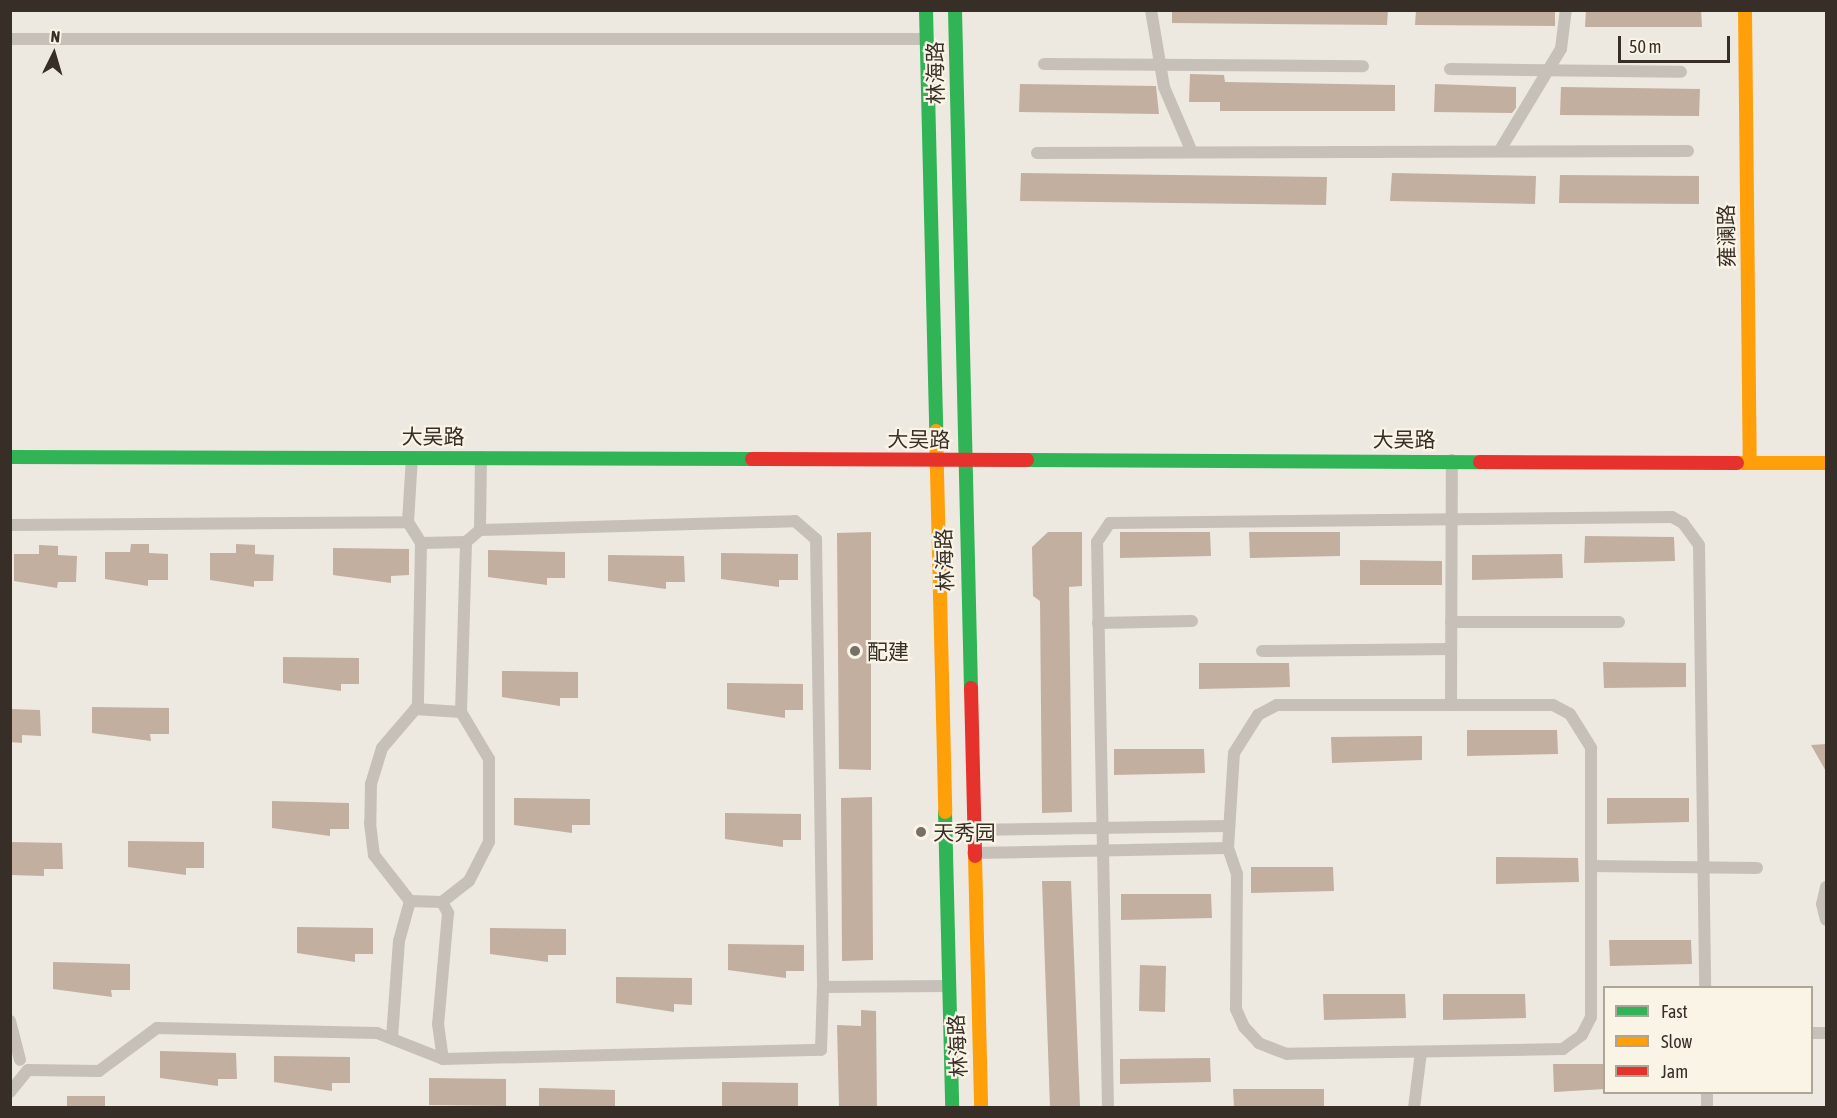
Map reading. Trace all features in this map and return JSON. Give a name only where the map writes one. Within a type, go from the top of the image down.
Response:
[{"type":"street","name":"林海路","points":[[926,10],[934,459],[952,1107]]},
{"type":"street","name":"林海路","points":[[955,10],[962,460],[981,1107]]},
{"type":"street","points":[[1151,10],[1159,64],[1191,150]]},
{"type":"street","points":[[1500,150],[1561,49],[1566,10]]},
{"type":"street","name":"雍澜路","points":[[1745,10],[1750,461]]},
{"type":"street","points":[[10,39],[927,39]]},
{"type":"street","points":[[1044,64],[1363,66]]},
{"type":"street","points":[[1450,69],[1681,72]]},
{"type":"street","points":[[1037,153],[1191,150],[1688,151]]},
{"type":"street","name":"大吴路","points":[[10,457],[1827,463]]},
{"type":"street","points":[[410,901],[374,855],[370,823],[371,784],[382,748],[415,710],[421,543],[408,522],[412,457]]},
{"type":"street","points":[[480,530],[482,458]]},
{"type":"street","points":[[1451,705],[1452,460]]},
{"type":"street","points":[[1108,1107],[1100,829],[1097,542],[1110,524],[1672,516],[1693,533],[1699,545],[1706,986]]},
{"type":"street","points":[[10,1092],[28,1070],[99,1071],[157,1028],[376,1033],[443,1059],[821,1050],[823,987],[816,539],[795,521],[480,530],[466,542],[421,543]]},
{"type":"street","points":[[10,525],[408,522]]},
{"type":"street","points":[[410,901],[442,902],[469,880],[489,842],[493,807],[489,759],[461,712],[466,542]]},
{"type":"street","points":[[1098,623],[1192,621]]},
{"type":"street","points":[[1451,622],[1619,622]]},
{"type":"street","points":[[1262,651],[1451,649]]},
{"type":"street","points":[[1276,705],[1451,705],[1553,705],[1576,721],[1591,748],[1591,1017],[1582,1035],[1563,1049],[1287,1054],[1259,1043],[1236,1009],[1237,874],[1228,849],[1227,826],[1234,753],[1258,715],[1276,705]]},
{"type":"street","points":[[415,710],[461,712]]},
{"type":"street","points":[[972,830],[1227,826]]},
{"type":"street","points":[[973,853],[1228,849]]},
{"type":"street","points":[[1591,866],[1757,868]]},
{"type":"street","points":[[1827,887],[1822,904],[1827,920]]},
{"type":"street","points":[[392,1038],[399,941],[410,901]]},
{"type":"street","points":[[442,902],[448,913],[438,1024],[443,1059]]},
{"type":"street","points":[[823,987],[947,986]]},
{"type":"street","points":[[10,1021],[20,1060]]},
{"type":"street","points":[[1414,1107],[1421,1052]]},
{"type":"building","points":[[1172,10],[1388,10],[1387,25],[1172,23]]},
{"type":"building","points":[[1416,10],[1555,10],[1555,26],[1415,25]]},
{"type":"building","points":[[1586,10],[1701,10],[1702,27],[1585,27]]},
{"type":"building","points":[[1190,74],[1224,75],[1225,82],[1395,85],[1395,111],[1220,111],[1220,102],[1189,102]]},
{"type":"building","points":[[1020,84],[1156,86],[1159,114],[1019,112]]},
{"type":"building","points":[[1435,84],[1516,87],[1516,108],[1512,113],[1434,112]]},
{"type":"building","points":[[1561,87],[1700,89],[1699,116],[1560,115]]},
{"type":"building","points":[[1021,173],[1327,177],[1326,205],[1020,201]]},
{"type":"building","points":[[1392,173],[1536,176],[1535,204],[1390,201]]},
{"type":"building","points":[[1560,175],[1699,176],[1699,204],[1559,203]]},
{"type":"building","name":"配建","points":[[871,532],[871,770],[839,769],[837,533]]},
{"type":"building","points":[[1048,532],[1082,532],[1082,586],[1069,587],[1072,812],[1042,813],[1040,601],[1033,596],[1032,547]]},
{"type":"building","points":[[1120,532],[1210,532],[1211,556],[1120,558]]},
{"type":"building","points":[[1249,532],[1340,532],[1340,556],[1250,558]]},
{"type":"building","points":[[1585,536],[1674,537],[1675,561],[1584,563]]},
{"type":"building","points":[[131,544],[149,544],[149,553],[168,554],[168,580],[148,580],[148,586],[105,579],[105,552],[130,552]]},
{"type":"building","points":[[236,544],[255,545],[255,554],[274,555],[273,581],[254,581],[254,587],[210,580],[210,553],[236,553]]},
{"type":"building","points":[[39,545],[58,546],[58,555],[77,556],[76,582],[58,582],[57,588],[14,581],[14,554],[39,554]]},
{"type":"building","points":[[333,548],[409,549],[409,575],[391,576],[391,583],[333,575]]},
{"type":"building","points":[[488,550],[565,552],[565,578],[547,578],[547,585],[488,577]]},
{"type":"building","points":[[721,553],[798,554],[798,580],[779,580],[779,587],[721,579]]},
{"type":"building","points":[[1562,554],[1563,578],[1472,580],[1472,555]]},
{"type":"building","points":[[608,555],[684,556],[685,582],[666,582],[666,589],[608,581]]},
{"type":"building","points":[[1360,560],[1442,561],[1442,585],[1360,585]]},
{"type":"building","points":[[283,657],[359,658],[359,684],[341,684],[341,691],[283,683]]},
{"type":"building","points":[[1603,662],[1686,663],[1686,687],[1604,688]]},
{"type":"building","points":[[1199,663],[1289,663],[1290,687],[1199,689]]},
{"type":"building","points":[[502,671],[578,672],[578,698],[560,698],[560,706],[502,697]]},
{"type":"building","points":[[727,683],[803,684],[803,710],[785,710],[785,718],[727,709]]},
{"type":"building","points":[[92,707],[169,708],[169,734],[150,734],[151,741],[92,733]]},
{"type":"building","points":[[10,709],[40,710],[41,736],[22,735],[22,743],[10,742]]},
{"type":"building","points":[[1467,730],[1557,730],[1558,754],[1467,756]]},
{"type":"building","points":[[1422,736],[1422,760],[1332,763],[1331,737]]},
{"type":"building","points":[[1827,744],[1827,773],[1811,745]]},
{"type":"building","points":[[1114,749],[1204,749],[1205,773],[1114,775]]},
{"type":"building","points":[[872,797],[873,960],[842,961],[841,798]]},
{"type":"building","points":[[514,798],[590,799],[590,825],[572,825],[572,833],[514,825]]},
{"type":"building","points":[[1607,798],[1689,798],[1689,822],[1607,824]]},
{"type":"building","points":[[272,801],[349,803],[349,829],[330,829],[330,836],[272,828]]},
{"type":"building","points":[[725,813],[801,814],[801,840],[783,840],[783,847],[725,839]]},
{"type":"building","points":[[128,841],[204,842],[204,868],[186,868],[186,875],[128,867]]},
{"type":"building","points":[[10,842],[62,843],[63,869],[44,869],[44,876],[10,875]]},
{"type":"building","points":[[1496,857],[1578,858],[1579,882],[1496,884]]},
{"type":"building","points":[[1251,867],[1333,867],[1334,891],[1251,893]]},
{"type":"building","points":[[1042,881],[1071,881],[1080,1107],[1050,1107]]},
{"type":"building","points":[[1121,894],[1211,894],[1212,918],[1121,920]]},
{"type":"building","points":[[297,927],[373,928],[373,954],[355,954],[355,962],[297,953]]},
{"type":"building","points":[[490,928],[566,929],[566,955],[548,955],[548,962],[490,954]]},
{"type":"building","points":[[1609,940],[1691,940],[1692,964],[1610,966]]},
{"type":"building","points":[[728,944],[804,945],[804,971],[786,971],[786,978],[728,970]]},
{"type":"building","points":[[53,962],[130,964],[130,990],[111,990],[112,997],[53,989]]},
{"type":"building","points":[[1140,965],[1166,966],[1165,1012],[1139,1011]]},
{"type":"building","points":[[616,977],[692,978],[692,1005],[674,1004],[674,1012],[616,1003]]},
{"type":"building","points":[[1323,994],[1405,994],[1406,1018],[1324,1020]]},
{"type":"building","points":[[1443,994],[1525,994],[1526,1018],[1443,1020]]},
{"type":"building","points":[[861,1010],[876,1011],[877,1107],[839,1107],[837,1025],[861,1026]]},
{"type":"building","points":[[160,1051],[236,1053],[237,1079],[218,1079],[218,1086],[160,1078]]},
{"type":"building","points":[[274,1056],[350,1057],[350,1083],[332,1083],[332,1091],[274,1082]]},
{"type":"building","points":[[1210,1058],[1211,1082],[1120,1084],[1120,1059]]},
{"type":"building","points":[[1553,1064],[1603,1064],[1603,1089],[1554,1092]]},
{"type":"building","points":[[429,1078],[506,1079],[506,1106],[429,1105]]},
{"type":"building","points":[[722,1082],[798,1083],[798,1107],[722,1107]]},
{"type":"building","points":[[539,1088],[615,1090],[615,1107],[539,1107]]},
{"type":"building","points":[[1233,1089],[1324,1089],[1324,1107],[1234,1107]]},
{"type":"building","points":[[67,1096],[105,1096],[105,1107],[67,1107]]},
{"type":"traffic: fast","points":[[926,10],[936,431]]},
{"type":"traffic: fast","points":[[955,10],[971,688]]},
{"type":"traffic: fast","points":[[10,457],[752,459]]},
{"type":"traffic: fast","points":[[1027,460],[1480,462]]},
{"type":"traffic: fast","points":[[945,812],[952,1108]]},
{"type":"traffic: slow","points":[[1745,10],[1750,461]]},
{"type":"traffic: slow","points":[[936,431],[945,812]]},
{"type":"traffic: slow","points":[[1737,463],[1826,463]]},
{"type":"traffic: slow","points":[[975,856],[981,1108]]},
{"type":"traffic: jam","points":[[752,459],[1027,460]]},
{"type":"traffic: jam","points":[[1480,462],[1737,463]]},
{"type":"traffic: jam","points":[[971,688],[975,856]]},
{"type":"place","name":"配建","points":[[855,651]]},
{"type":"place","name":"天秀园","points":[[921,832]]}]
